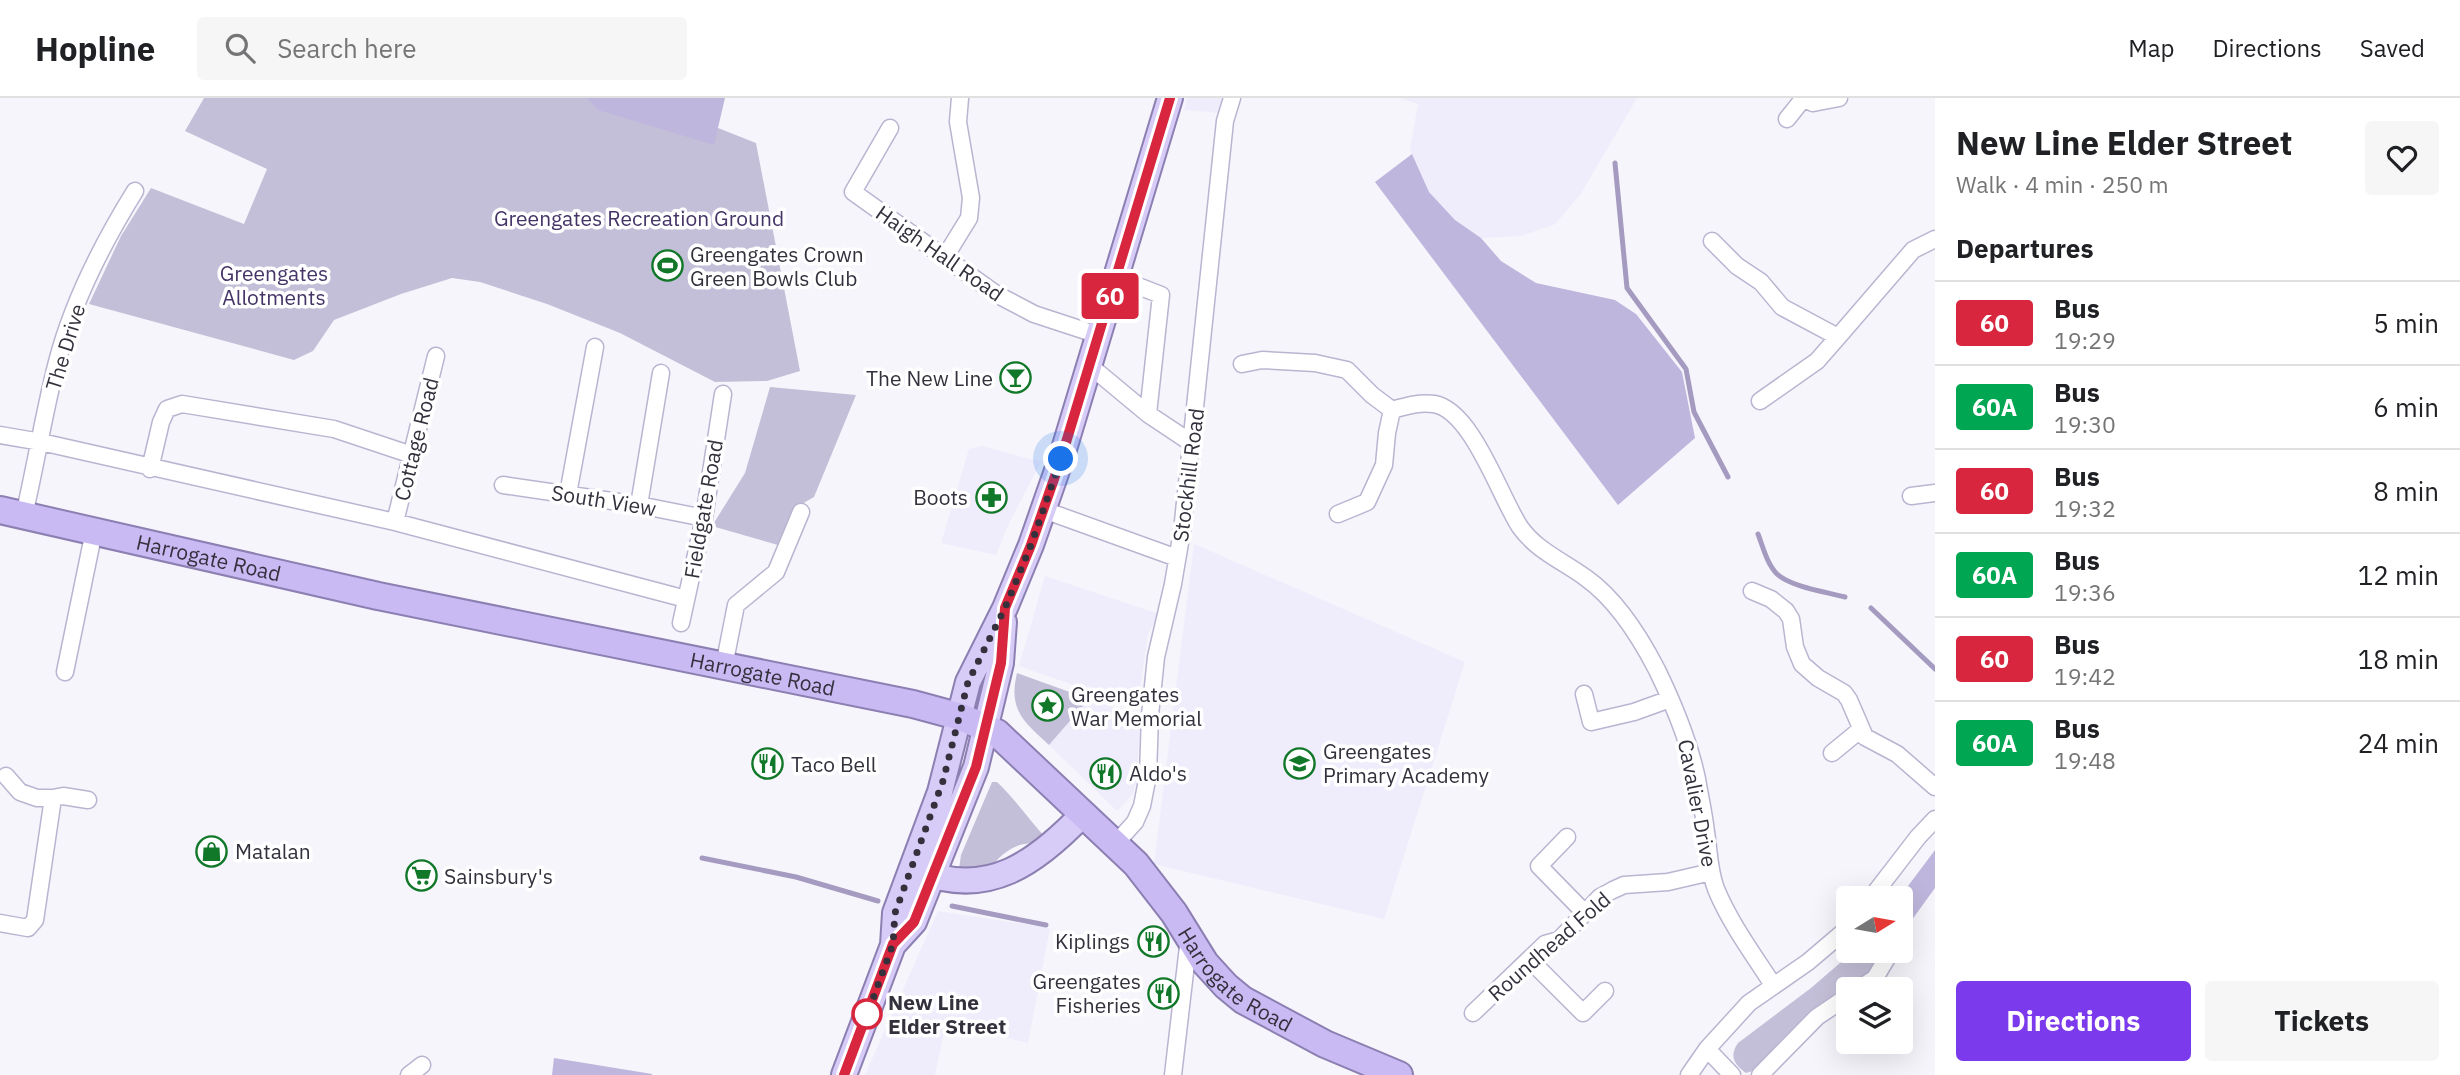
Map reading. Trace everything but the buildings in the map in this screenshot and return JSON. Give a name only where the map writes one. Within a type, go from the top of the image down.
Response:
[{"type":"highway","name":"Harrogate Road","points":[[12,512],[378,596],[913,704],[961,717],[997,733],[1116,843],[1157,889],[1212,971],[1243,1000],[1325,1044],[1399,1075]]},
{"type":"main road","points":[[844,1075],[893,944],[914,922],[940,792],[968,682],[1005,608],[1044,510],[1170,98]]},
{"type":"main road","points":[[923,872],[976,767],[1001,663],[1005,608]]},
{"type":"main road","points":[[923,872],[964,882],[1004,874],[1050,848],[1083,814]]},
{"type":"street","points":[[945,257],[969,218],[971,198],[958,122],[960,98]]},
{"type":"street","name":"Stockhill Road","points":[[1116,843],[1135,822],[1142,806],[1148,775],[1156,657],[1177,558],[1193,444],[1225,121],[1232,98]]},
{"type":"street","points":[[1787,119],[1803,99],[1814,103],[1839,98]]},
{"type":"street","name":"Haigh Hall Road","points":[[890,128],[853,191],[996,294],[1034,314],[1098,335]]},
{"type":"street","name":"The Drive","points":[[12,512],[41,442],[57,361],[75,308],[119,217],[135,191]]},
{"type":"street","points":[[1760,401],[1817,361],[1913,250],[1935,239]]},
{"type":"street","points":[[1712,241],[1737,265],[1761,282],[1782,307],[1838,337]]},
{"type":"street","points":[[1115,277],[1161,295],[1148,414]]},
{"type":"street","points":[[568,494],[595,347]]},
{"type":"street","name":"Cottage Road","points":[[395,522],[436,356]]},
{"type":"street","points":[[1242,364],[1262,360],[1315,363],[1348,370],[1372,395],[1392,410],[1384,465],[1367,502],[1338,514]]},
{"type":"street","points":[[1089,365],[1148,414],[1193,444]]},
{"type":"street","points":[[639,505],[661,373]]},
{"type":"street","name":"Fieldgate Road","points":[[681,623],[704,518],[723,394]]},
{"type":"street","points":[[150,469],[161,422],[167,409],[182,404],[334,429],[412,455]]},
{"type":"street","name":"Cavalier Drive","points":[[1392,410],[1413,404],[1436,404],[1451,413],[1467,429],[1530,542],[1588,579],[1607,598],[1646,649],[1680,721],[1697,778],[1716,889],[1735,926],[1773,985]]},
{"type":"street","points":[[0,435],[395,522],[686,599]]},
{"type":"street","name":"South View","points":[[503,485],[639,505],[704,518]]},
{"type":"street","points":[[1911,496],[1935,493]]},
{"type":"street","points":[[1044,510],[1177,558]]},
{"type":"street","points":[[724,666],[736,606],[776,572],[802,512]]},
{"type":"street","points":[[65,672],[94,531]]},
{"type":"street","points":[[1752,591],[1771,599],[1786,611],[1791,619],[1795,647],[1802,664],[1818,678],[1844,693],[1865,737],[1897,754],[1935,787]]},
{"type":"street","points":[[1584,694],[1591,722],[1634,712],[1670,699]]},
{"type":"street","points":[[1832,753],[1860,730]]},
{"type":"street","points":[[6,776],[20,792],[37,798],[63,796],[88,800]]},
{"type":"street","points":[[0,923],[28,928],[35,920],[52,798]]},
{"type":"street","points":[[1880,886],[1918,837],[1935,820]]},
{"type":"street","points":[[1567,838],[1539,866],[1585,913]]},
{"type":"street","name":"Roundhead Fold","points":[[1473,1013],[1545,944],[1559,940],[1600,897],[1624,885],[1668,882],[1711,872]]},
{"type":"street","points":[[1173,1075],[1189,938]]},
{"type":"street","points":[[1689,1075],[1707,1049],[1749,1003],[1808,962],[1836,938]]},
{"type":"street","points":[[1530,960],[1583,1013],[1605,991]]},
{"type":"street","points":[[1760,1075],[1817,1017],[1836,1004]]},
{"type":"street","points":[[1707,1049],[1732,1075]]},
{"type":"shaded area","points":[[587,98],[725,98],[714,145],[598,110]]},
{"type":"shaded area","points":[[1187,98],[1224,98],[1221,113],[1184,110]]},
{"type":"shaded area","points":[[1400,98],[1637,98],[1580,195],[1555,224],[1521,236],[1481,238],[1455,220],[1429,192],[1410,150],[1418,104]]},
{"type":"shaded area","points":[[1412,154],[1429,192],[1455,220],[1481,238],[1501,261],[1536,283],[1615,300],[1636,314],[1682,372],[1695,438],[1618,505],[1375,182]]},
{"type":"shaded area","points":[[982,446],[1041,462],[1009,523],[996,555],[941,543],[969,449]]},
{"type":"shaded area","name":"Greengates Primary Academy","points":[[1194,544],[1465,662],[1384,919],[1154,864]]},
{"type":"shaded area","points":[[1045,576],[1159,614],[1148,634],[1140,708],[1019,666]]},
{"type":"shaded area","points":[[1089,699],[1140,717],[1137,778],[1133,794],[1117,811],[1049,745]]},
{"type":"shaded area","points":[[1935,850],[1935,888],[1913,918],[1913,886],[1908,886]]},
{"type":"shaded area","points":[[938,911],[1050,928],[1028,1043],[946,1022],[935,1075],[865,1075]]},
{"type":"shaded area","points":[[554,1058],[652,1074],[652,1075],[552,1075]]},
{"type":"green space","name":"Greengates Recreation Ground","points":[[204,98],[651,98],[665,107],[756,143],[800,371],[767,381],[715,382],[620,333],[547,304],[480,282],[452,278],[334,320],[313,351],[294,360],[89,304],[121,236],[151,188],[244,224],[267,169],[185,131]]},
{"type":"green space","points":[[770,387],[856,395],[814,497],[793,509],[778,545],[712,526],[745,473]]},
{"type":"green space","points":[[1017,673],[1089,699],[1049,745],[1020,714],[1015,697]]},
{"type":"green space","points":[[992,782],[997,782],[1004,789],[1047,839],[1011,849],[993,866],[959,869],[961,855]]},
{"type":"green space","points":[[1840,963],[1875,963],[1873,969],[1863,977],[1836,977],[1836,997],[1818,1011],[1759,1069],[1746,1073],[1738,1066],[1733,1056],[1738,1043]]},
{"type":"waterway","points":[[1615,163],[1627,288],[1686,369],[1694,412],[1728,477]]},
{"type":"waterway","points":[[1758,534],[1771,565],[1783,579],[1845,597]]},
{"type":"waterway","points":[[1871,608],[1935,669]]},
{"type":"waterway","points":[[702,858],[796,877],[878,901]]},
{"type":"waterway","points":[[952,906],[1046,925]]},
{"type":"bus line","name":"60","points":[[844,1075],[893,944],[914,922],[976,767],[1001,663],[1005,608],[1031,545],[1061,459],[1170,98]]},
{"type":"place","name":"Greengates Crown Green Bowls Club","points":[[667,266]]},
{"type":"place","name":"The New Line","points":[[1016,378]]},
{"type":"place","name":"Boots","points":[[991,497]]},
{"type":"place","name":"Greengates War Memorial","points":[[1048,706]]},
{"type":"place","name":"Greengates Primary Academy","points":[[1300,763]]},
{"type":"place","name":"Taco Bell","points":[[768,764]]},
{"type":"place","name":"Aldo's","points":[[1106,773]]},
{"type":"place","name":"Matalan","points":[[212,851]]},
{"type":"place","name":"Sainsbury's","points":[[421,876]]},
{"type":"place","name":"Kiplings","points":[[1153,941]]},
{"type":"place","name":"Greengates Fisheries","points":[[1164,993]]},
{"type":"place","name":"New Line Elder Street","points":[[867,1014]]},
{"type":"route","points":[[867,1014],[864,1023],[893,944],[895,913],[943,781],[968,682],[1005,608],[1031,545],[1061,459]]},
{"type":"park label","name":"Greengates Allotments","points":[[274,285]]}]
